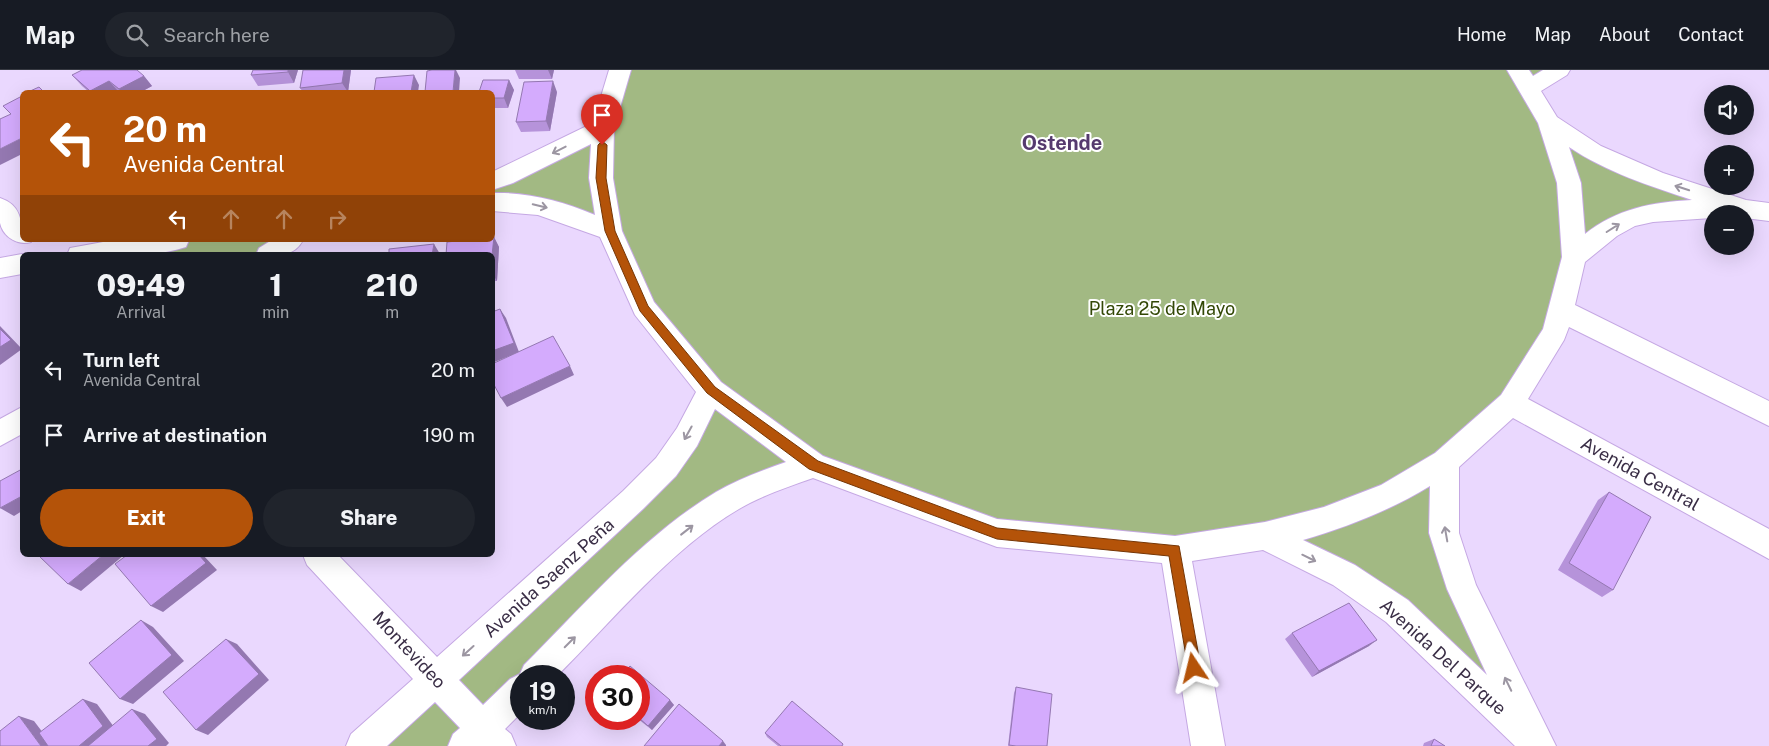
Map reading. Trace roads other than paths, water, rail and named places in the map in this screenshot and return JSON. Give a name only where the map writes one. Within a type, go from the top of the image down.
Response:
[{"type":"street","points":[[620,70],[603,128],[601,178],[610,231],[644,308],[711,390],[813,465],[997,534],[1175,550],[1265,536],[1326,520],[1391,494],[1445,462],[1510,404],[1555,332],[1574,257],[1569,183],[1549,123],[1524,79],[1559,70]]},
{"type":"street","points":[[1549,123],[1593,152],[1655,179],[1733,205]]},
{"type":"street","points":[[495,180],[505,177],[603,128]]},
{"type":"street","points":[[495,202],[515,200],[570,214],[610,231]]},
{"type":"street","points":[[0,207],[20,232]]},
{"type":"street","points":[[1574,257],[1614,226],[1637,216],[1672,210],[1704,210]]},
{"type":"street","points":[[1754,210],[1769,212]]},
{"type":"street","points":[[28,242],[36,252]]},
{"type":"street","points":[[99,252],[164,242]]},
{"type":"street","points":[[273,252],[288,242]]},
{"type":"street","points":[[0,268],[20,264]]},
{"type":"street","points":[[1560,310],[1769,414]]},
{"type":"street","name":"Avenida Saenz Peña","points":[[363,746],[633,500],[666,467],[687,437],[711,390]]},
{"type":"street","name":"Avenida Central","points":[[1510,404],[1769,545]]},
{"type":"street","points":[[0,434],[20,420]]},
{"type":"street","name":"Avenida Del Parque","points":[[1445,462],[1444,533],[1462,589],[1538,745]]},
{"type":"street","points":[[546,665],[669,544],[717,507],[760,483],[813,465]]},
{"type":"street","name":"Avenida Del Parque","points":[[1265,536],[1344,575],[1397,611],[1538,745]]},
{"type":"street","points":[[1175,550],[1208,746]]},
{"type":"street","name":"Montevideo","points":[[320,557],[437,679],[482,740]]},
{"type":"street","points":[[482,740],[510,704]]},
{"type":"district","name":"Ostende","points":[[1062,143]]},
{"type":"park label","name":"Plaza 25 de Mayo","points":[[1162,309]]}]
